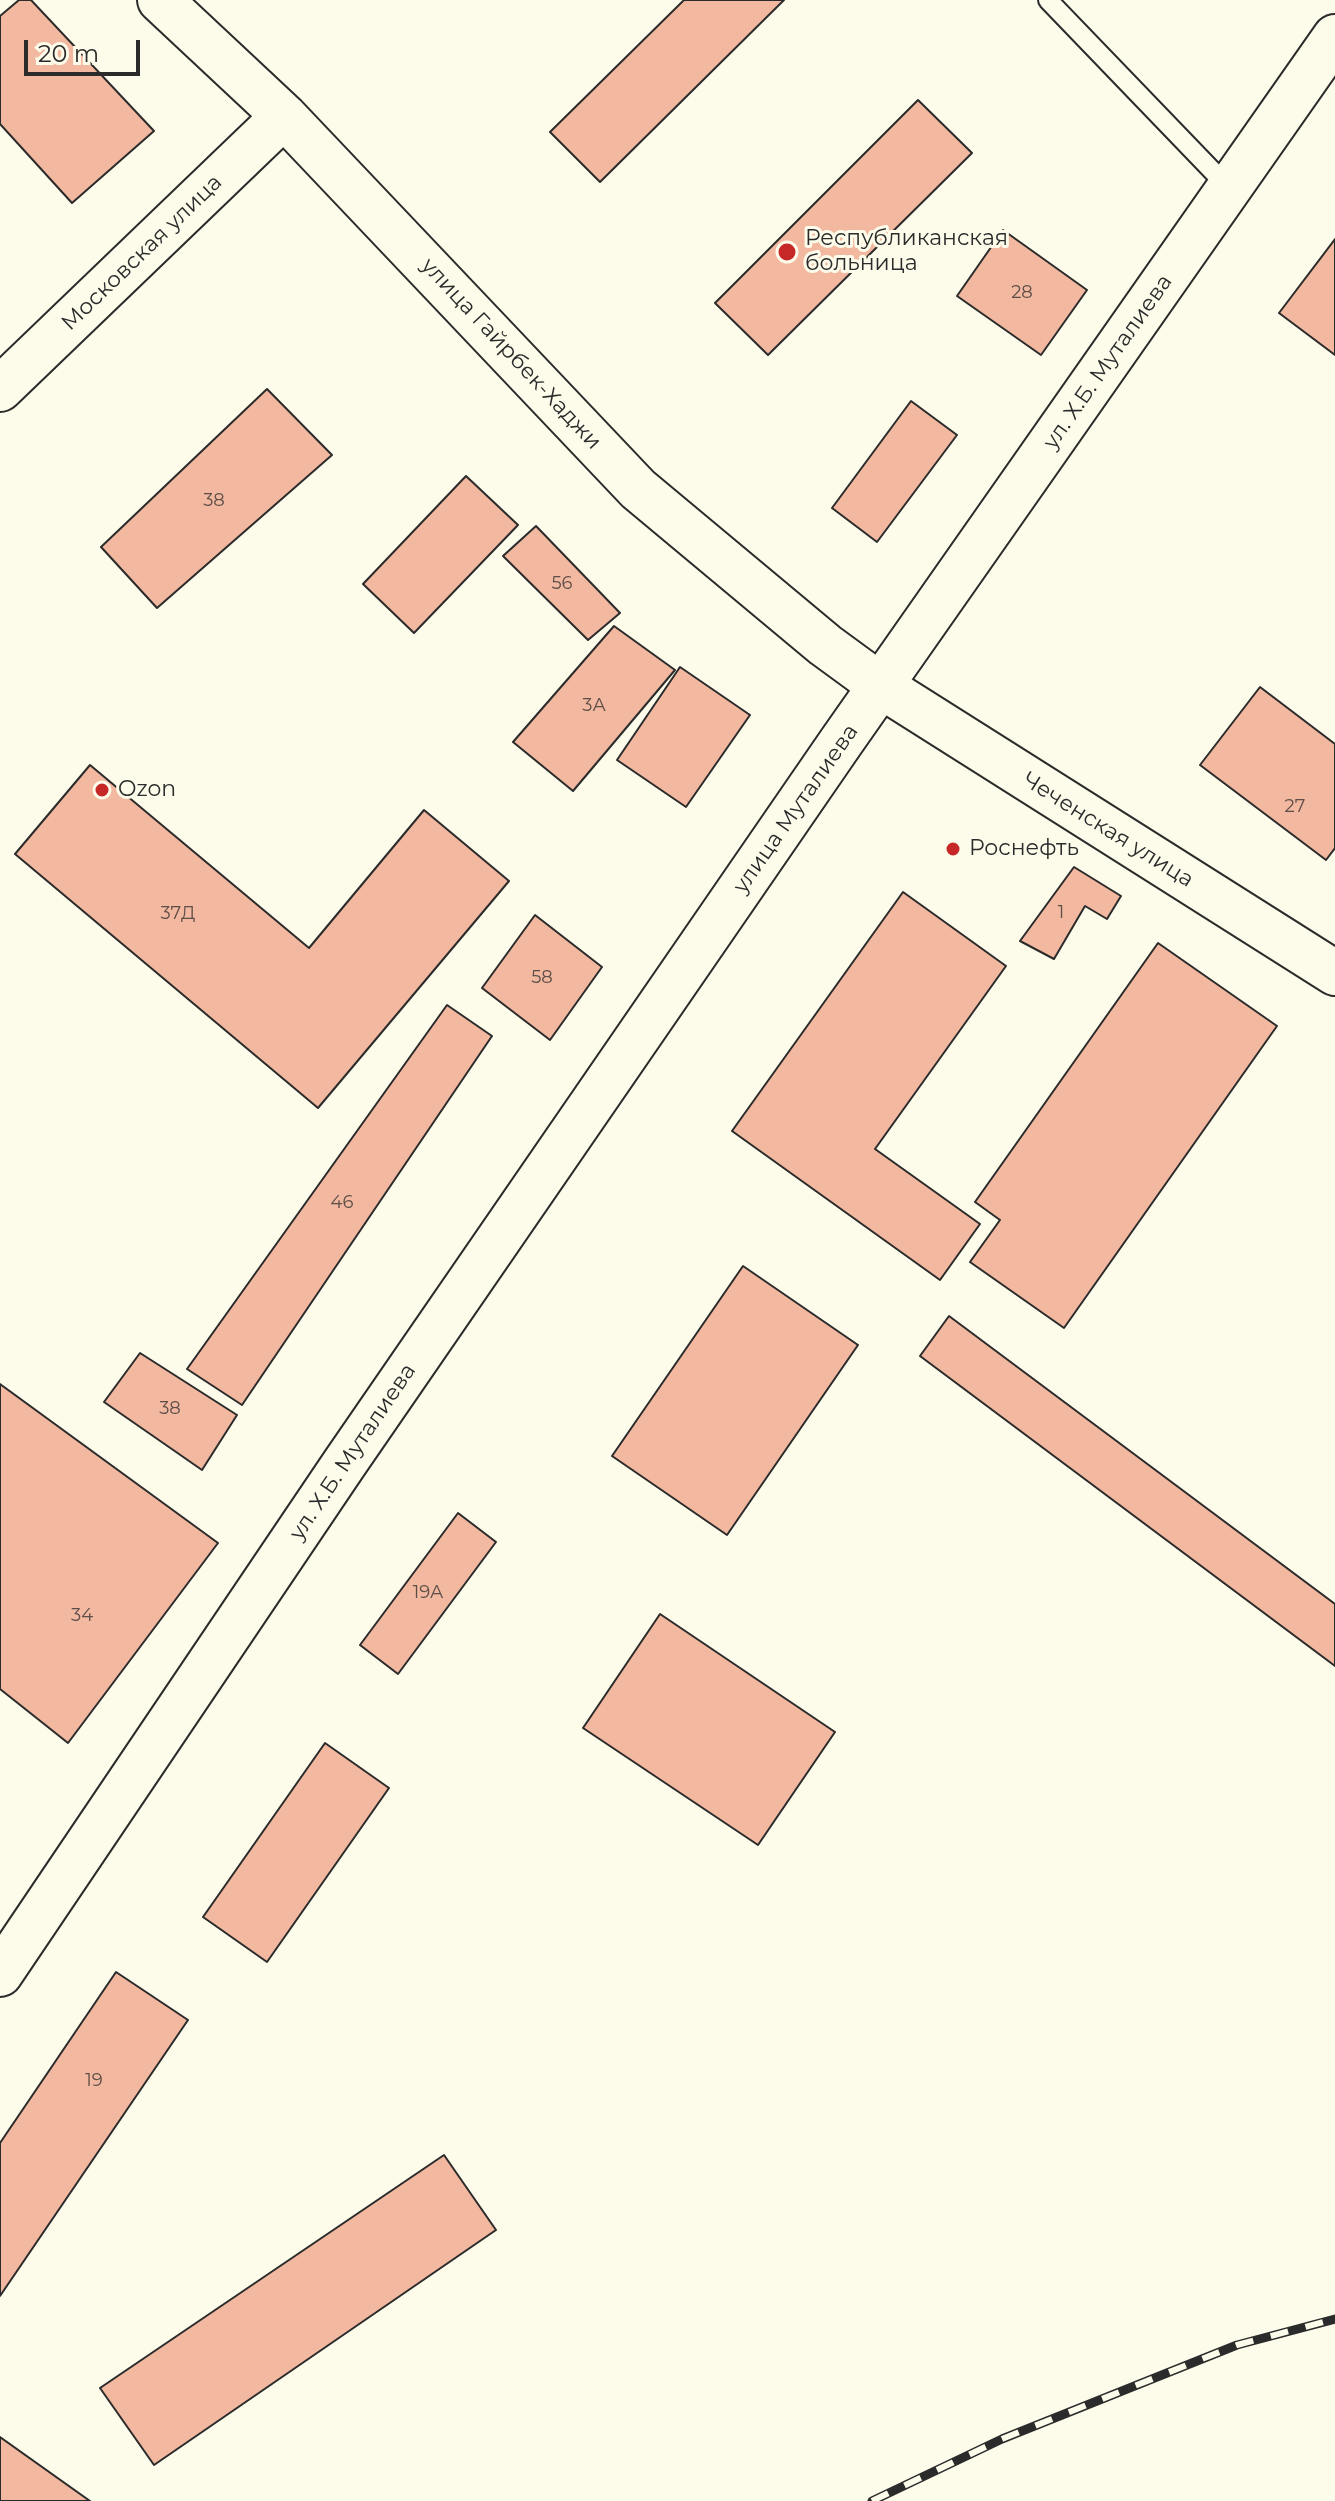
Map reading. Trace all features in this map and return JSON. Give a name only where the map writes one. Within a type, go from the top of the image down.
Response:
[{"type":"main road","name":"улица Гайрбек-Хаджи","points":[[160,0],[284,116],[638,489],[825,645],[881,686]]},
{"type":"main road","name":"ул. Х.Б. Муталиева","points":[[881,686],[1335,37]]},
{"type":"main road","name":"Московская улица","points":[[0,389],[284,116]]},
{"type":"main road","name":"улица Муталиева","points":[[710,933],[881,686]]},
{"type":"main road","name":"Чеченская улица","points":[[881,686],[1335,973]]},
{"type":"main road","name":"ул. Х.Б. Муталиева","points":[[0,1974],[344,1464],[710,933]]},
{"type":"lane","points":[[1048,0],[1229,189]]},
{"type":"building","points":[[19,0],[31,0],[154,131],[72,203],[0,124],[0,16]]},
{"type":"building","points":[[684,0],[784,0],[600,182],[550,132]]},
{"type":"building","points":[[918,100],[972,153],[768,355],[715,303]]},
{"type":"building","points":[[1003,230],[1087,290],[1041,355],[957,296]]},
{"type":"building","points":[[1335,239],[1335,355],[1279,313]]},
{"type":"building","points":[[267,389],[332,455],[157,608],[101,547]]},
{"type":"building","points":[[911,401],[957,435],[877,542],[832,508]]},
{"type":"building","points":[[466,476],[518,525],[414,633],[363,584]]},
{"type":"building","points":[[536,526],[620,613],[588,640],[503,556]]},
{"type":"building","points":[[614,626],[675,670],[573,791],[513,742]]},
{"type":"building","points":[[680,667],[750,715],[686,807],[617,760]]},
{"type":"building","points":[[1260,687],[1335,744],[1335,848],[1326,860],[1200,765]]},
{"type":"building","points":[[90,765],[309,948],[424,810],[509,881],[318,1108],[15,854]]},
{"type":"building","points":[[1074,867],[1121,896],[1107,919],[1085,906],[1054,959],[1020,941]]},
{"type":"building","points":[[903,892],[1006,966],[875,1149],[980,1224],[940,1280],[732,1131]]},
{"type":"building","points":[[535,915],[602,967],[550,1040],[482,988]]},
{"type":"building","points":[[1158,943],[1277,1026],[1064,1328],[970,1262],[1000,1220],[975,1202]]},
{"type":"building","points":[[447,1005],[492,1036],[242,1405],[187,1369]]},
{"type":"building","points":[[743,1266],[858,1345],[727,1535],[612,1456]]},
{"type":"building","points":[[949,1316],[1335,1604],[1335,1666],[920,1356]]},
{"type":"building","points":[[140,1353],[237,1415],[202,1470],[104,1402]]},
{"type":"building","points":[[0,1384],[218,1543],[68,1743],[0,1689]]},
{"type":"building","points":[[458,1513],[496,1542],[398,1674],[360,1645]]},
{"type":"building","points":[[660,1614],[835,1732],[758,1845],[583,1728]]},
{"type":"building","points":[[325,1743],[389,1788],[267,1962],[203,1917]]},
{"type":"building","points":[[116,1972],[188,2020],[0,2296],[0,2143]]},
{"type":"building","points":[[444,2155],[496,2230],[154,2465],[100,2388]]},
{"type":"building","points":[[0,2437],[90,2501],[0,2501]]},
{"type":"railway","points":[[872,2501],[1002,2439],[1237,2345],[1335,2319]]},
{"type":"place","name":"Республиканская больница","points":[[787,252]]},
{"type":"place","name":"Ozon","points":[[102,790]]},
{"type":"place","name":"Роснефть","points":[[953,849]]}]
